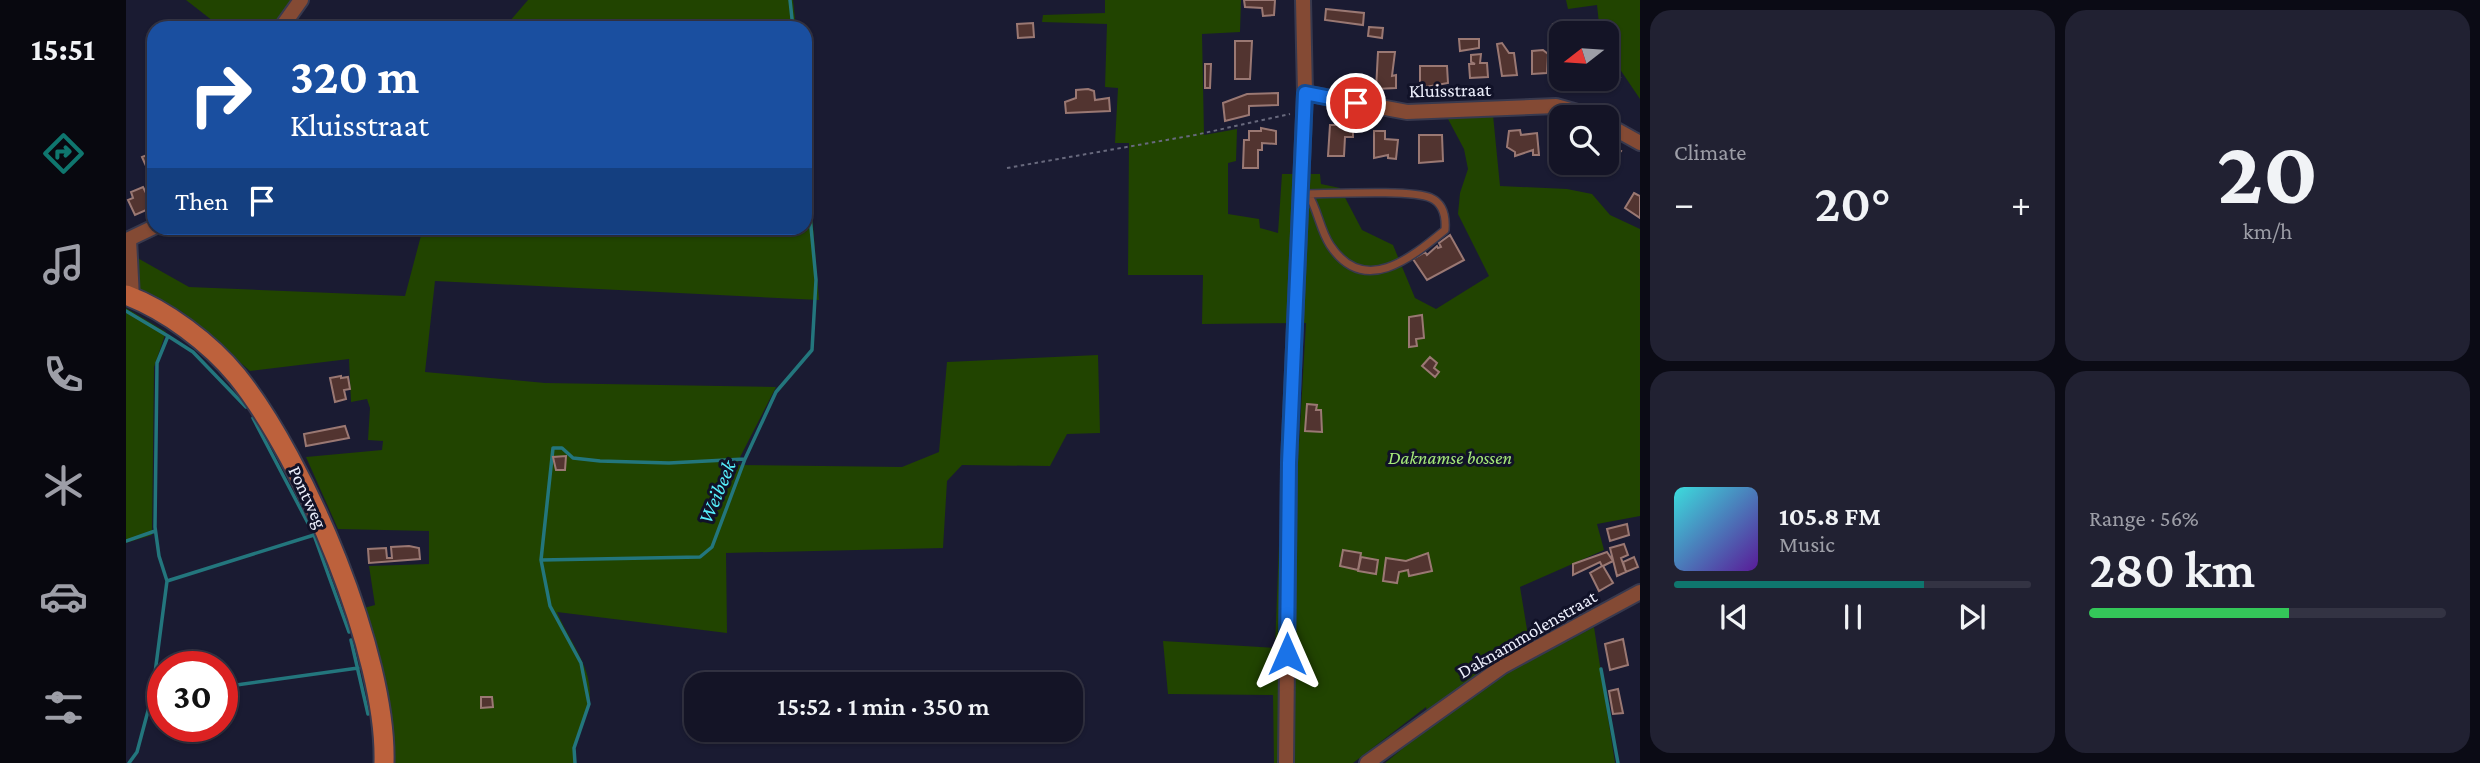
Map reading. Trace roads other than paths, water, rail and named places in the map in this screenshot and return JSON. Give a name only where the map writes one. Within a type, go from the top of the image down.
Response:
[{"type":"street","points":[[286,21],[301,0]]},
{"type":"street","points":[[1286,763],[1289,463],[1304,194],[1303,0]]},
{"type":"street","name":"Kluisstraat","points":[[1305,93],[1407,112],[1549,106]]},
{"type":"street","points":[[1619,131],[1640,143]]},
{"type":"street","points":[[129,296],[127,240],[147,230]]},
{"type":"street","name":"Pontweg","points":[[129,296],[177,323],[236,375],[292,461],[330,546],[359,624],[377,699],[384,763]]},
{"type":"street","name":"Daknammolenstraat","points":[[1367,763],[1503,666],[1640,592]]},
{"type":"lane","points":[[1304,194],[1430,197],[1441,205],[1446,218],[1445,230],[1395,266],[1372,272],[1349,263],[1331,247],[1304,194]]},
{"type":"waterway","name":"Weibeek","points":[[790,0],[792,21]]},
{"type":"waterway","name":"Weibeek","points":[[575,763],[574,748],[589,704],[581,663],[550,606],[541,560],[700,557],[712,547],[745,459],[776,392],[812,350],[816,280],[812,235]]},
{"type":"waterway","points":[[126,311],[168,336],[157,363],[155,527],[159,556],[167,581],[152,696],[137,752],[129,763]]},
{"type":"waterway","points":[[168,336],[193,352],[246,407]]},
{"type":"waterway","points":[[253,418],[309,525]]},
{"type":"waterway","points":[[541,560],[553,448],[562,448],[573,458],[600,461],[669,463],[745,459]]},
{"type":"waterway","points":[[126,541],[155,531]]},
{"type":"waterway","points":[[167,581],[314,535],[349,632]]},
{"type":"waterway","points":[[351,640],[368,714]]},
{"type":"waterway","points":[[238,685],[358,668]]},
{"type":"waterway","points":[[1601,669],[1618,763]]},
{"type":"park label","name":"Daknamse bossen","points":[[1450,457]]}]
